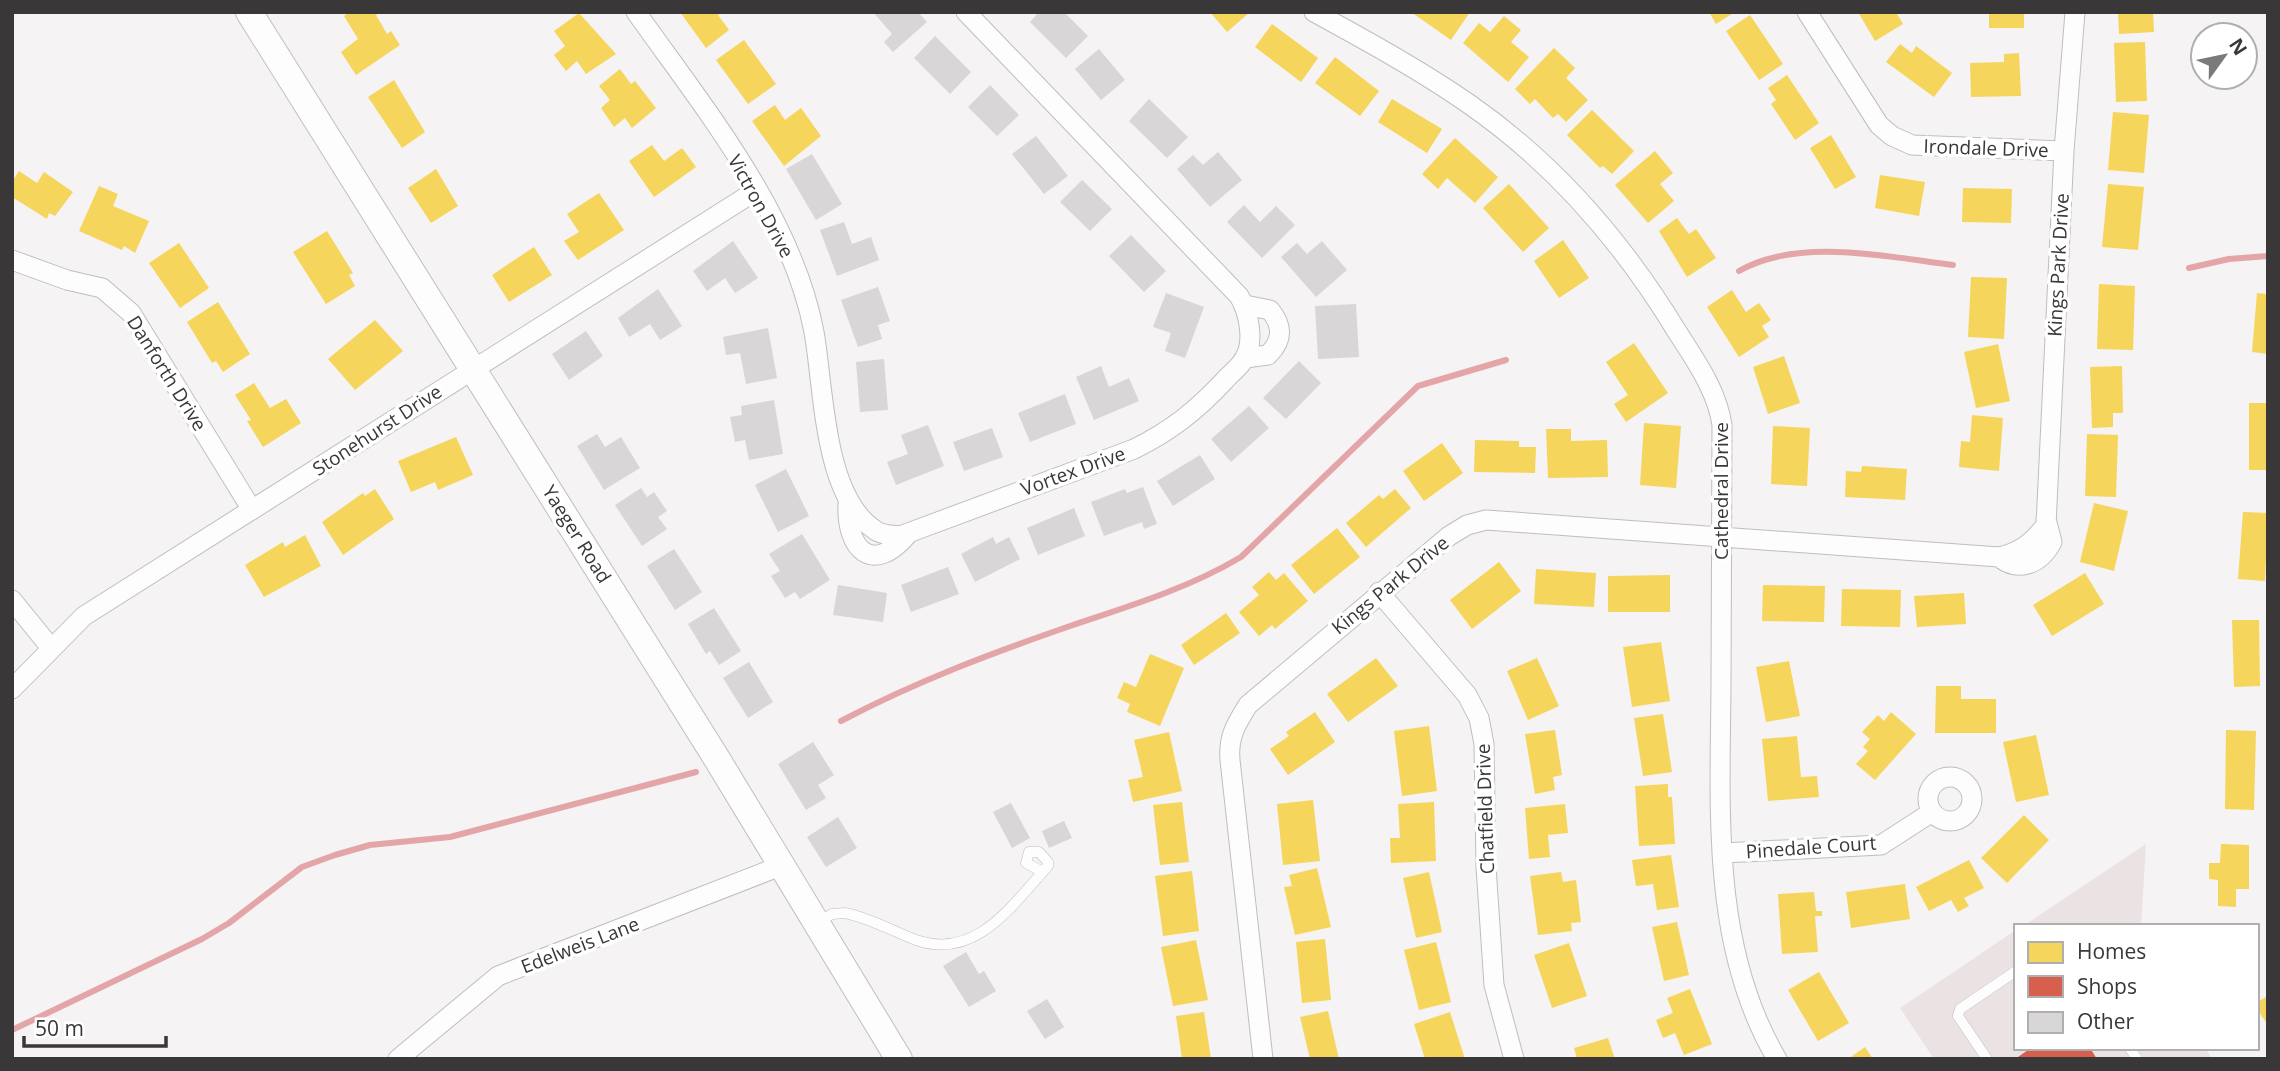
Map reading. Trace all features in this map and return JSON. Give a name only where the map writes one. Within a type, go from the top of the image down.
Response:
[{"type":"street","name":"Yaeger Road","points":[[249,12],[783,865],[899,1059]]},
{"type":"street","name":"Victron Drive","points":[[636,12],[757,190],[780,232],[799,276],[814,332],[821,406],[848,504],[848,527],[857,547],[872,556],[885,554],[897,547],[908,534]]},
{"type":"street","name":"Vortex Drive","points":[[848,504],[876,531],[900,536],[1134,449],[1168,432],[1198,409],[1245,358],[1268,355],[1280,339],[1280,328],[1270,310],[1245,305],[1195,249],[1096,150],[966,12]]},
{"type":"street","name":"Cathedral Drive","points":[[1314,12],[1391,55],[1470,105],[1511,137],[1581,202],[1614,240],[1667,315],[1706,379],[1720,411],[1723,853],[1730,937],[1742,985],[1759,1029],[1777,1059]]},
{"type":"street","name":"Irondale Drive","points":[[1807,12],[1879,125],[1892,136],[1913,145],[2064,151]]},
{"type":"street","name":"Kings Park Drive","points":[[1263,1059],[1228,743],[1248,705],[1379,592],[1449,536],[1466,525],[1486,520],[1999,557],[2015,554],[2035,540],[2046,525],[2064,151],[2075,12]]},
{"type":"street","name":"Stonehurst Drive","points":[[12,689],[84,616],[757,190]]},
{"type":"street","name":"Danforth Drive","points":[[12,260],[67,280],[102,288],[131,313],[252,510]]},
{"type":"street","points":[[1245,305],[1250,332],[1245,358]]},
{"type":"street","name":"Chatfield Drive","points":[[1379,592],[1467,695],[1479,718],[1484,744],[1486,867],[1494,985],[1514,1059]]},
{"type":"street","points":[[12,600],[51,648]]},
{"type":"street","name":"Pinedale Court","points":[[1723,853],[1881,845],[1932,812]]},
{"type":"street","name":"Edelweis Lane","points":[[398,1059],[498,976],[783,865]]},
{"type":"lane","points":[[817,923],[832,914],[845,913],[920,942],[956,946],[976,937],[1001,917],[1043,872]]},
{"type":"lane","points":[[1987,1059],[1958,1016],[1959,1009],[2014,972]]},
{"type":"shaded area","points":[[2146,844],[2141,924],[2026,924]]},
{"type":"shaded area","points":[[2014,931],[2014,1050],[2206,1050],[2212,1059],[1934,1059],[1900,1008]]},
{"type":"building: Homes","points":[[349,12],[380,12],[376,15],[387,34],[391,31],[400,45],[356,75],[341,52],[358,39],[344,16]]},
{"type":"building: Homes","points":[[680,12],[722,12],[718,15],[729,30],[706,48]]},
{"type":"building: Homes","points":[[1210,12],[1250,12],[1227,32]]},
{"type":"building: Homes","points":[[1411,12],[1470,12],[1451,40]]},
{"type":"building: Homes","points":[[1709,12],[1735,12],[1716,24]]},
{"type":"building: Homes","points":[[1858,12],[1896,12],[1903,24],[1875,41]]},
{"type":"building: Homes","points":[[1989,12],[2024,12],[2024,28],[1989,28]]},
{"type":"building: Homes","points":[[2118,12],[2153,12],[2154,32],[2119,34]]},
{"type":"building: Homes","points":[[579,13],[616,54],[586,74],[577,61],[566,71],[554,55],[565,46],[554,31]]},
{"type":"building: Homes","points":[[1750,15],[1783,64],[1759,80],[1726,31]]},
{"type":"building: Homes","points":[[1504,16],[1521,30],[1511,42],[1529,57],[1508,82],[1463,43],[1479,23],[1490,32]]},
{"type":"building: Homes","points":[[1272,24],[1318,58],[1301,82],[1255,47]]},
{"type":"building: Homes","points":[[744,40],[776,84],[748,104],[716,60]]},
{"type":"building: Homes","points":[[2145,42],[2147,101],[2116,102],[2114,43]]},
{"type":"building: Homes","points":[[1900,44],[1912,53],[1916,46],[1952,73],[1934,97],[1886,62]]},
{"type":"building: Homes","points":[[1554,48],[1575,68],[1566,78],[1588,100],[1566,122],[1558,114],[1553,118],[1535,99],[1530,104],[1515,89]]},
{"type":"building: Homes","points":[[2019,53],[2021,96],[1971,97],[1970,63],[2004,62],[2004,54]]},
{"type":"building: Homes","points":[[1335,57],[1379,91],[1360,116],[1315,83]]},
{"type":"building: Homes","points":[[620,69],[631,84],[635,81],[656,108],[632,128],[625,118],[614,127],[601,108],[610,100],[599,86]]},
{"type":"building: Homes","points":[[1787,75],[1819,123],[1795,140],[1771,104],[1776,100],[1768,88]]},
{"type":"building: Homes","points":[[394,80],[425,132],[402,148],[368,97]]},
{"type":"building: Homes","points":[[1392,99],[1442,129],[1427,153],[1378,122]]},
{"type":"building: Homes","points":[[775,105],[785,120],[801,108],[821,136],[784,166],[752,121]]},
{"type":"building: Homes","points":[[1592,110],[1634,151],[1612,174],[1603,166],[1600,168],[1567,135]]},
{"type":"building: Homes","points":[[2113,112],[2149,115],[2144,173],[2108,170]]},
{"type":"building: Homes","points":[[1831,135],[1856,177],[1835,189],[1810,148]]},
{"type":"building: Homes","points":[[1455,138],[1498,177],[1475,203],[1447,178],[1438,189],[1422,174]]},
{"type":"building: Homes","points":[[652,145],[664,161],[682,148],[696,167],[654,197],[629,161]]},
{"type":"building: Homes","points":[[1655,151],[1673,173],[1660,184],[1674,201],[1648,223],[1615,185]]},
{"type":"building: Homes","points":[[436,169],[458,206],[431,223],[408,188]]},
{"type":"building: Homes","points":[[19,171],[37,183],[44,172],[73,192],[55,216],[49,213],[47,219],[12,197],[12,182]]},
{"type":"building: Homes","points":[[1880,175],[1925,182],[1919,216],[1875,208]]},
{"type":"building: Homes","points":[[1509,184],[1549,228],[1523,252],[1483,208]]},
{"type":"building: Homes","points":[[2108,184],[2144,187],[2138,250],[2102,247]]},
{"type":"building: Homes","points":[[99,186],[118,194],[113,206],[149,221],[135,253],[124,246],[122,250],[79,231]]},
{"type":"building: Homes","points":[[1963,188],[2012,189],[2011,223],[1962,222]]},
{"type":"building: Homes","points":[[599,193],[624,230],[578,260],[564,241],[579,232],[567,214]]},
{"type":"building: Homes","points":[[1677,218],[1689,234],[1696,229],[1716,258],[1687,277],[1659,231]]},
{"type":"building: Homes","points":[[327,231],[353,273],[349,275],[355,286],[326,304],[293,252]]},
{"type":"building: Homes","points":[[1563,240],[1589,278],[1559,298],[1534,261]]},
{"type":"building: Homes","points":[[179,243],[209,288],[180,308],[149,263]]},
{"type":"building: Homes","points":[[534,247],[552,275],[509,302],[492,275]]},
{"type":"building: Homes","points":[[1971,277],[2007,278],[2004,339],[1968,337]]},
{"type":"building: Homes","points":[[2099,284],[2135,286],[2133,350],[2097,349]]},
{"type":"building: Homes","points":[[1732,290],[1746,312],[1759,303],[1771,320],[1762,326],[1769,337],[1739,357],[1707,307]]},
{"type":"building: Homes","points":[[2257,293],[2268,294],[2268,354],[2252,352]]},
{"type":"building: Homes","points":[[218,302],[250,354],[223,372],[216,361],[212,363],[187,322]]},
{"type":"building: Homes","points":[[375,320],[403,351],[355,390],[328,359]]},
{"type":"building: Homes","points":[[1634,343],[1668,393],[1626,422],[1614,404],[1628,395],[1606,362]]},
{"type":"building: Homes","points":[[1998,344],[2010,401],[1976,408],[1964,352]]},
{"type":"building: Homes","points":[[1784,356],[1800,403],[1768,414],[1753,367]]},
{"type":"building: Homes","points":[[2122,366],[2123,413],[2113,413],[2113,427],[2092,428],[2090,367]]},
{"type":"building: Homes","points":[[254,383],[270,408],[286,399],[301,423],[263,447],[247,421],[251,420],[235,395]]},
{"type":"building: Homes","points":[[2249,403],[2268,403],[2268,470],[2249,470]]},
{"type":"building: Homes","points":[[1972,415],[2003,418],[1999,471],[1959,467],[1961,441],[1970,442]]},
{"type":"building: Homes","points":[[1644,423],[1681,426],[1676,488],[1640,485]]},
{"type":"building: Homes","points":[[1773,426],[1810,428],[1807,486],[1771,484]]},
{"type":"building: Homes","points":[[1546,429],[1571,429],[1571,441],[1607,440],[1608,477],[1548,478]]},
{"type":"building: Homes","points":[[2087,434],[2118,435],[2116,497],[2085,496]]},
{"type":"building: Homes","points":[[456,437],[473,475],[438,490],[435,482],[411,492],[398,461]]},
{"type":"building: Homes","points":[[1475,440],[1519,441],[1519,447],[1536,447],[1535,473],[1474,472]]},
{"type":"building: Homes","points":[[1442,443],[1463,473],[1424,501],[1403,471]]},
{"type":"building: Homes","points":[[1862,466],[1907,469],[1905,500],[1845,497],[1846,471],[1861,472]]},
{"type":"building: Homes","points":[[375,489],[394,519],[343,555],[322,522],[363,493],[365,496]]},
{"type":"building: Homes","points":[[1395,489],[1411,508],[1366,547],[1346,523],[1379,495],[1383,499]]},
{"type":"building: Homes","points":[[2094,503],[2128,511],[2114,571],[2080,562]]},
{"type":"building: Homes","points":[[2243,512],[2268,513],[2265,581],[2238,579]]},
{"type":"building: Homes","points":[[1337,528],[1360,557],[1314,594],[1291,565]]},
{"type":"building: Homes","points":[[305,535],[321,566],[264,597],[245,565],[283,542],[285,547]]},
{"type":"building: Homes","points":[[1499,562],[1521,591],[1472,629],[1450,600]]},
{"type":"building: Homes","points":[[1536,569],[1596,573],[1594,607],[1534,604]]},
{"type":"building: Homes","points":[[1269,572],[1276,580],[1284,573],[1308,601],[1275,629],[1272,625],[1259,636],[1239,612],[1259,595],[1252,587]]},
{"type":"building: Homes","points":[[2085,573],[2104,604],[2052,636],[2033,605]]},
{"type":"building: Homes","points":[[1670,575],[1670,612],[1608,612],[1608,576]]},
{"type":"building: Homes","points":[[1763,585],[1825,586],[1824,622],[1762,621]]},
{"type":"building: Homes","points":[[1842,589],[1901,590],[1900,627],[1841,626]]},
{"type":"building: Homes","points":[[1964,593],[1966,624],[1917,627],[1914,596]]},
{"type":"building: Homes","points":[[1226,613],[1240,633],[1194,665],[1181,645]]},
{"type":"building: Homes","points":[[2232,620],[2259,620],[2260,686],[2234,687]]},
{"type":"building: Homes","points":[[1661,642],[1670,701],[1632,707],[1623,647]]},
{"type":"building: Homes","points":[[1150,654],[1184,668],[1160,726],[1127,712],[1130,704],[1117,698],[1124,682],[1136,687]]},
{"type":"building: Homes","points":[[1376,658],[1398,686],[1348,722],[1327,694]]},
{"type":"building: Homes","points":[[1537,658],[1559,706],[1528,720],[1507,671]]},
{"type":"building: Homes","points":[[1789,661],[1800,716],[1766,722],[1756,667]]},
{"type":"building: Homes","points":[[1936,686],[1961,686],[1961,699],[1996,699],[1996,733],[1935,733]]},
{"type":"building: Homes","points":[[1315,712],[1335,742],[1288,775],[1270,749],[1289,736],[1286,732]]},
{"type":"building: Homes","points":[[1891,712],[1916,734],[1875,780],[1856,764],[1868,751],[1863,747],[1870,739],[1862,732],[1878,715],[1884,721]]},
{"type":"building: Homes","points":[[1663,714],[1672,772],[1643,776],[1634,718]]},
{"type":"building: Homes","points":[[1429,726],[1437,791],[1402,796],[1394,731]]},
{"type":"building: Homes","points":[[1555,730],[1562,775],[1553,777],[1555,790],[1535,794],[1525,734]]},
{"type":"building: Homes","points":[[2226,730],[2256,731],[2254,810],[2225,809]]},
{"type":"building: Homes","points":[[1169,732],[1182,791],[1133,802],[1128,780],[1143,777],[1134,740]]},
{"type":"building: Homes","points":[[2036,735],[2049,795],[2016,802],[2003,742]]},
{"type":"building: Homes","points":[[1797,736],[1801,777],[1817,776],[1819,797],[1768,801],[1762,739]]},
{"type":"building: Homes","points":[[1668,784],[1668,797],[1672,797],[1675,844],[1639,846],[1635,786]]},
{"type":"building: Homes","points":[[1313,800],[1320,861],[1283,865],[1277,804]]},
{"type":"building: Homes","points":[[1182,802],[1189,862],[1160,865],[1153,805]]},
{"type":"building: Homes","points":[[1434,802],[1436,861],[1391,863],[1390,838],[1400,838],[1398,804]]},
{"type":"building: Homes","points":[[1565,804],[1568,833],[1548,835],[1550,857],[1529,859],[1525,808]]},
{"type":"building: Homes","points":[[2024,815],[2049,840],[2007,883],[1981,858]]},
{"type":"building: Homes","points":[[2221,844],[2249,845],[2249,889],[2236,889],[2236,907],[2218,906],[2218,880],[2209,879],[2209,863],[2220,863]]},
{"type":"building: Homes","points":[[1671,855],[1679,907],[1657,910],[1653,884],[1636,886],[1632,860]]},
{"type":"building: Homes","points":[[1969,860],[1984,888],[1964,898],[1969,906],[1958,912],[1951,900],[1929,911],[1916,887]]},
{"type":"building: Homes","points":[[1317,868],[1331,927],[1295,935],[1284,887],[1292,886],[1289,875]]},
{"type":"building: Homes","points":[[1192,871],[1199,931],[1163,936],[1155,876]]},
{"type":"building: Homes","points":[[1429,872],[1442,932],[1416,938],[1403,878]]},
{"type":"building: Homes","points":[[1561,872],[1563,882],[1576,880],[1581,922],[1571,923],[1572,931],[1538,935],[1530,876]]},
{"type":"building: Homes","points":[[1905,884],[1910,919],[1851,928],[1846,892]]},
{"type":"building: Homes","points":[[1814,892],[1816,911],[1822,911],[1822,916],[1815,916],[1818,952],[1782,954],[1778,894]]},
{"type":"building: Homes","points":[[1677,922],[1689,975],[1664,981],[1652,927]]},
{"type":"building: Homes","points":[[1325,939],[1331,1000],[1302,1003],[1296,942]]},
{"type":"building: Homes","points":[[1196,940],[1208,1000],[1173,1006],[1161,947]]},
{"type":"building: Homes","points":[[1436,942],[1451,1002],[1419,1010],[1404,950]]},
{"type":"building: Homes","points":[[1569,943],[1587,996],[1552,1008],[1534,955]]},
{"type":"building: Homes","points":[[1819,972],[1849,1023],[1818,1041],[1788,990]]},
{"type":"building: Homes","points":[[1690,989],[1712,1044],[1684,1055],[1675,1033],[1663,1038],[1656,1020],[1673,1013],[1667,998]]},
{"type":"building: Homes","points":[[2268,996],[2268,1025],[2259,1012],[2259,1001]]},
{"type":"building: Homes","points":[[1328,1011],[1339,1059],[1310,1059],[1300,1017]]},
{"type":"building: Homes","points":[[1204,1012],[1211,1059],[1182,1059],[1176,1016]]},
{"type":"building: Homes","points":[[1450,1012],[1465,1059],[1425,1059],[1414,1024]]},
{"type":"building: Homes","points":[[1608,1038],[1615,1059],[1577,1059],[1574,1048]]},
{"type":"building: Homes","points":[[1865,1047],[1873,1059],[1848,1059]]},
{"type":"building: Shops","points":[[2028,1050],[2091,1050],[2097,1059],[2015,1059]]},
{"type":"building: Other","points":[[873,12],[918,12],[927,22],[893,52],[884,42],[892,34]]},
{"type":"building: Other","points":[[1039,12],[1064,12],[1088,36],[1066,58],[1030,22]]},
{"type":"building: Other","points":[[935,36],[971,72],[950,94],[914,58]]},
{"type":"building: Other","points":[[1099,49],[1125,80],[1101,100],[1075,69]]},
{"type":"building: Other","points":[[990,85],[1019,115],[997,136],[968,107]]},
{"type":"building: Other","points":[[1149,99],[1188,137],[1167,158],[1129,121]]},
{"type":"building: Other","points":[[1036,136],[1068,176],[1044,194],[1012,154]]},
{"type":"building: Other","points":[[1218,152],[1242,180],[1210,207],[1177,169],[1193,155],[1203,165]]},
{"type":"building: Other","points":[[812,154],[842,204],[816,220],[786,169]]},
{"type":"building: Other","points":[[1082,180],[1112,209],[1090,231],[1060,202]]},
{"type":"building: Other","points":[[1244,205],[1260,222],[1276,206],[1295,225],[1262,258],[1227,222]]},
{"type":"building: Other","points":[[844,222],[852,244],[871,237],[879,260],[837,276],[820,230]]},
{"type":"building: Other","points":[[1131,235],[1166,271],[1144,292],[1109,256]]},
{"type":"building: Other","points":[[733,241],[758,278],[735,293],[725,278],[707,291],[693,271]]},
{"type":"building: Other","points":[[1322,241],[1347,270],[1316,297],[1281,257],[1297,243],[1307,254]]},
{"type":"building: Other","points":[[878,287],[890,321],[878,325],[882,339],[858,347],[841,300]]},
{"type":"building: Other","points":[[658,289],[682,326],[660,340],[650,324],[629,337],[618,318]]},
{"type":"building: Other","points":[[1166,293],[1204,307],[1185,358],[1165,351],[1171,333],[1153,327]]},
{"type":"building: Other","points":[[1356,304],[1359,357],[1318,359],[1315,306]]},
{"type":"building: Other","points":[[768,328],[777,378],[746,384],[740,353],[726,355],[723,337]]},
{"type":"building: Other","points":[[586,331],[603,356],[569,380],[552,354]]},
{"type":"building: Other","points":[[884,359],[888,410],[860,412],[856,362]]},
{"type":"building: Other","points":[[1299,361],[1321,383],[1286,419],[1263,398]]},
{"type":"building: Other","points":[[1101,366],[1109,387],[1129,378],[1139,401],[1094,420],[1076,377]]},
{"type":"building: Other","points":[[1065,394],[1076,424],[1030,442],[1018,413]]},
{"type":"building: Other","points":[[774,400],[783,454],[749,460],[745,440],[735,442],[730,417],[742,415],[741,406]]},
{"type":"building: Other","points":[[1249,406],[1269,428],[1231,462],[1211,439]]},
{"type":"building: Other","points":[[928,425],[944,466],[896,485],[887,462],[908,454],[901,435]]},
{"type":"building: Other","points":[[992,428],[1003,457],[964,471],[953,442]]},
{"type":"building: Other","points":[[597,434],[605,447],[621,437],[640,468],[604,490],[577,446]]},
{"type":"building: Other","points":[[1200,455],[1215,479],[1173,506],[1157,481]]},
{"type":"building: Other","points":[[786,469],[809,516],[778,532],[755,485]]},
{"type":"building: Other","points":[[1143,487],[1157,524],[1144,529],[1142,522],[1104,536],[1091,502],[1125,489],[1127,493]]},
{"type":"building: Other","points":[[641,488],[647,497],[654,492],[667,511],[658,517],[667,529],[642,546],[615,505]]},
{"type":"building: Other","points":[[1074,508],[1085,536],[1038,555],[1027,528]]},
{"type":"building: Other","points":[[802,534],[830,580],[800,599],[795,592],[785,598],[771,576],[780,571],[769,554]]},
{"type":"building: Other","points":[[993,537],[996,544],[1009,537],[1020,559],[975,582],[961,554]]},
{"type":"building: Other","points":[[674,549],[702,592],[675,610],[647,566]]},
{"type":"building: Other","points":[[948,567],[959,594],[911,612],[901,585]]},
{"type":"building: Other","points":[[838,585],[887,593],[883,622],[833,615]]},
{"type":"building: Other","points":[[714,608],[741,651],[719,665],[710,651],[706,654],[688,624]]},
{"type":"building: Other","points":[[749,662],[773,702],[748,718],[723,678]]},
{"type":"building: Other","points":[[813,742],[834,775],[818,785],[826,798],[806,810],[778,764]]},
{"type":"building: Other","points":[[1011,803],[1030,838],[1012,848],[993,812]]},
{"type":"building: Other","points":[[838,817],[857,848],[826,867],[807,837]]},
{"type":"building: Other","points":[[1064,821],[1072,838],[1049,848],[1042,831]]},
{"type":"building: Other","points":[[966,952],[979,974],[984,971],[996,991],[969,1007],[943,966]]},
{"type":"building: Other","points":[[1047,999],[1064,1027],[1045,1039],[1027,1011]]},
{"type":"waterway","points":[[1739,271],[1762,261],[1815,252],[1872,254],[1953,265]]},
{"type":"waterway","points":[[2189,268],[2229,259],[2268,256]]},
{"type":"waterway","points":[[841,721],[955,669],[1159,596],[1221,568],[1241,557],[1418,386],[1506,360]]},
{"type":"waterway","points":[[12,1030],[202,939],[229,923],[302,867],[370,845],[450,837],[696,772]]}]
